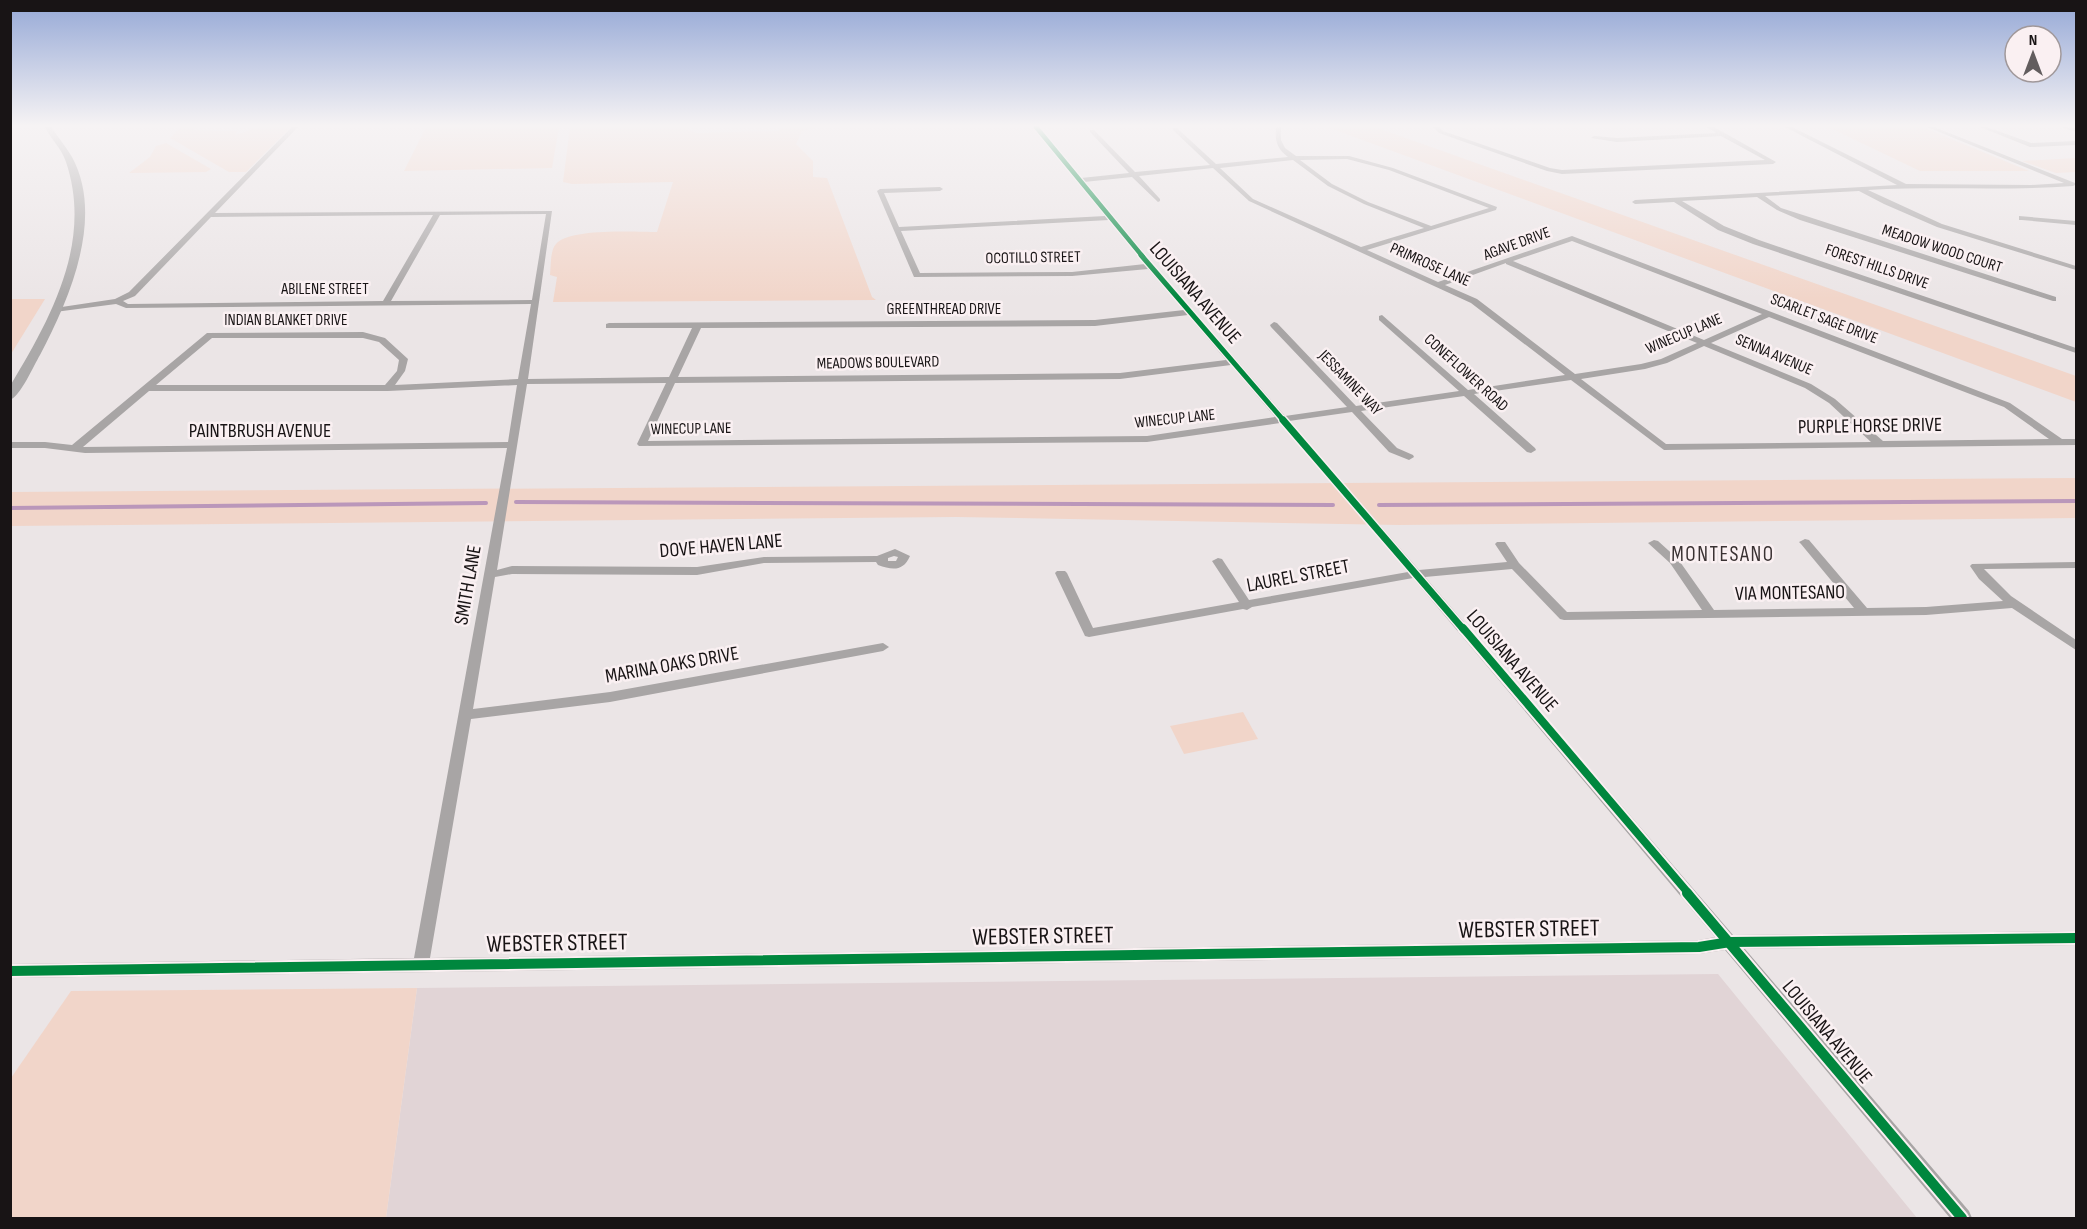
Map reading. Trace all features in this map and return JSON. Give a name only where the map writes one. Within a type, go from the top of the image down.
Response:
[{"type":"main road","points":[[10,397],[63,298],[80,239],[77,184]]},
{"type":"street","points":[[58,310],[117,301],[132,294],[239,184]]},
{"type":"street","name":"LOUISIANA AVENUE","points":[[1083,184],[1150,266],[1730,942],[1962,1218]]},
{"type":"street","points":[[1143,184],[1158,200]]},
{"type":"street","name":"PRIMROSE LANE","points":[[1234,184],[1251,200],[1474,301],[1664,447]]},
{"type":"street","points":[[1329,184],[1366,203],[1430,228]]},
{"type":"street","points":[[1359,250],[1495,208],[1431,184]]},
{"type":"street","points":[[1635,202],[1906,186],[2075,185]]},
{"type":"street","points":[[940,189],[880,192],[897,229],[1110,218]]},
{"type":"street","points":[[1860,189],[1889,206],[1930,223],[2076,268]]},
{"type":"street","name":"MEADOW WOOD COURT","points":[[1759,195],[1779,208],[1803,218],[2053,299]]},
{"type":"street","name":"FOREST HILLS DRIVE","points":[[1674,199],[1721,228],[1756,242],[2076,351]]},
{"type":"street","name":"SMITH LANE","points":[[421,965],[466,715],[550,212],[438,213]]},
{"type":"street","points":[[209,215],[438,213]]},
{"type":"street","points":[[385,303],[438,213]]},
{"type":"street","points":[[2022,218],[2076,223]]},
{"type":"street","name":"OCOTILLO STREET","points":[[897,229],[917,275],[1072,274],[1150,266]]},
{"type":"street","name":"AGAVE DRIVE","points":[[1437,285],[1509,262],[1572,238]]},
{"type":"street","name":"SCARLET SAGE DRIVE","points":[[1572,238],[2007,405],[2059,442]]},
{"type":"street","name":"SENNA AVENUE","points":[[1509,262],[1820,392],[1880,444]]},
{"type":"street","points":[[63,298],[97,304]]},
{"type":"street","name":"ABILENE STREET","points":[[117,301],[126,306],[534,302]]},
{"type":"street","name":"GREENTHREAD DRIVE","points":[[609,326],[1095,323],[1190,312]]},
{"type":"street","name":"WINECUP LANE","points":[[672,380],[642,444],[1147,440],[1654,364],[1768,314]]},
{"type":"street","name":"CONEFLOWER ROAD","points":[[1382,318],[1531,450]]},
{"type":"street","points":[[672,380],[698,325]]},
{"type":"street","name":"JESSAMINE WAY","points":[[1274,325],[1393,450],[1409,458]]},
{"type":"street","name":"INDIAN BLANKET DRIVE","points":[[75,448],[210,335],[363,335],[382,340],[404,359],[401,371],[388,388]]},
{"type":"street","name":"MEADOWS BOULEVARD","points":[[522,383],[1120,376],[1233,362]]},
{"type":"street","points":[[146,388],[388,388],[522,383]]},
{"type":"street","name":"PURPLE HORSE DRIVE","points":[[1664,447],[2076,442]]},
{"type":"street","name":"PAINTBRUSH AVENUE","points":[[10,445],[109,450],[510,445]]},
{"type":"street","points":[[10,452],[36,452],[53,448]]},
{"type":"street","points":[[1805,542],[1864,612]]},
{"type":"street","points":[[1653,543],[1674,561],[1710,614]]},
{"type":"street","points":[[1501,544],[1515,566]]},
{"type":"street","name":"DOVE HAVEN LANE","points":[[489,575],[528,572],[697,572],[764,560],[881,559]]},
{"type":"street","points":[[1218,561],[1247,606]]},
{"type":"street","points":[[2076,565],[1976,566],[1988,581],[2076,646]]},
{"type":"street","name":"LAUREL STREET","points":[[1061,573],[1089,633],[1415,574],[1515,566]]},
{"type":"street","name":"VIA MONTESANO","points":[[1515,566],[1564,616],[1864,612],[1960,609],[2017,604]]},
{"type":"street","name":"MARINA OAKS DRIVE","points":[[466,715],[610,697],[883,647]]},
{"type":"street","name":"WEBSTER STREET","points":[[10,971],[1699,947],[1730,942],[2076,938]]},
{"type":"shaded area","points":[[672,184],[829,184],[872,297],[876,300],[553,302],[557,277],[550,275],[552,254],[556,244],[563,239],[589,233],[657,232]]},
{"type":"shaded area","points":[[1483,184],[1536,184],[2076,376],[2076,402]]},
{"type":"shaded area","points":[[10,299],[45,299],[11,354]]},
{"type":"shaded area","points":[[2076,478],[2076,518],[1399,525],[956,517],[11,526],[10,492]]},
{"type":"shaded area","points":[[1243,712],[1258,739],[1184,754],[1170,726]]},
{"type":"shaded area","points":[[1718,974],[1917,1218],[386,1218],[417,988]]},
{"type":"shaded area","points":[[417,988],[386,1218],[11,1218],[11,1078],[71,991]]},
{"type":"waterway","points":[[1379,505],[2076,501]]},
{"type":"waterway","points":[[516,502],[1333,505]]},
{"type":"waterway","points":[[10,508],[486,503]]},
{"type":"cycle path","points":[[1083,184],[1150,266],[1522,697],[1962,1218]]},
{"type":"cycle path","points":[[10,971],[1699,947],[1730,942],[2076,938]]},
{"type":"district","name":"MONTESANO","points":[[1723,554]]}]
